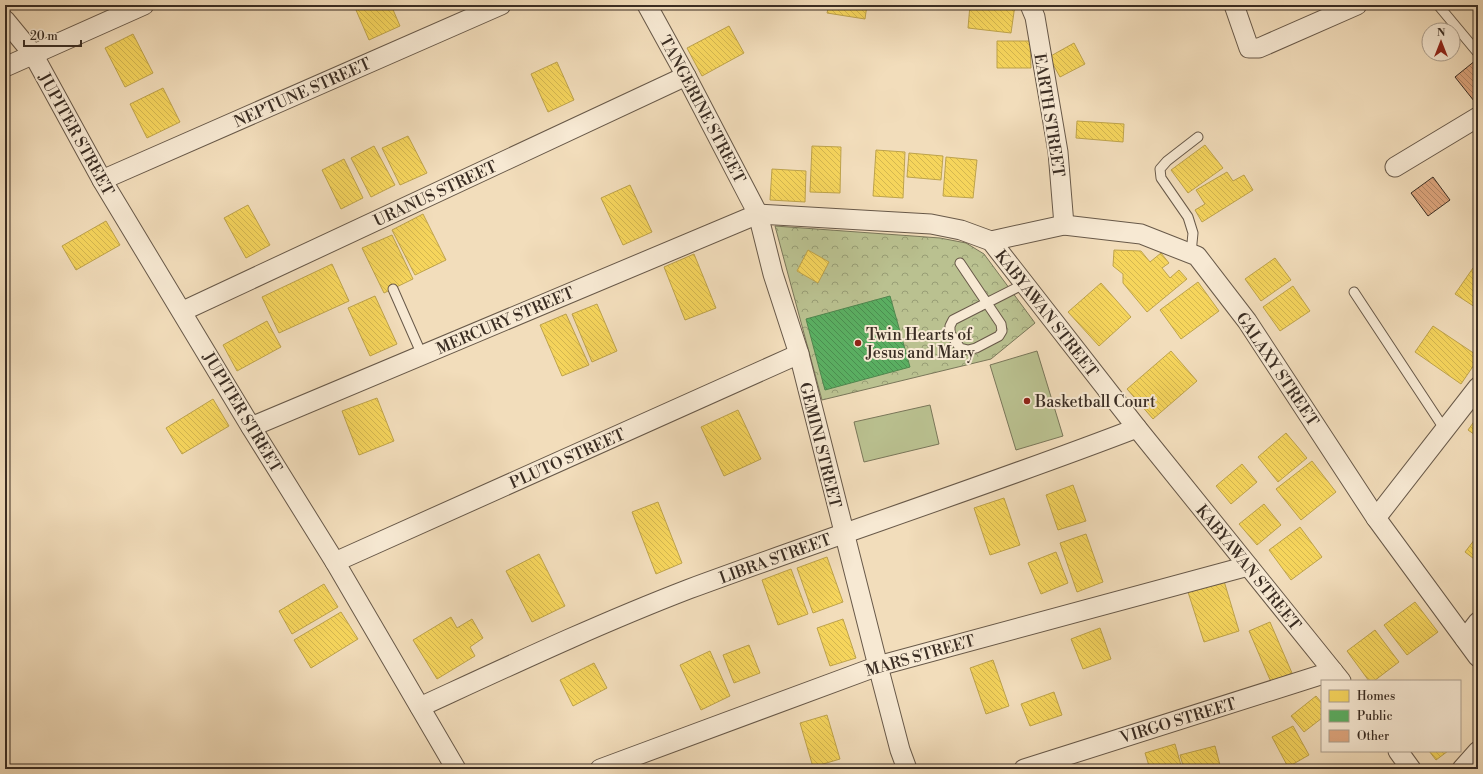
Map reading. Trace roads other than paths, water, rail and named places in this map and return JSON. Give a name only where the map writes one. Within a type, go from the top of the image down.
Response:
[{"type":"street","points":[[5,67],[144,5]]},
{"type":"street","name":"NEPTUNE STREET","points":[[102,180],[501,5]]},
{"type":"street","name":"TANGERINE STREET","points":[[647,5],[758,214]]},
{"type":"street","name":"EARTH STREET","points":[[1030,5],[1035,17],[1058,152],[1064,225]]},
{"type":"street","points":[[1234,5],[1249,48],[1254,49],[1357,5]]},
{"type":"street","name":"JUPITER STREET","points":[[5,20],[33,54],[102,180],[251,427],[335,562],[456,769]]},
{"type":"street","name":"URANUS STREET","points":[[182,311],[686,76]]},
{"type":"street","points":[[1395,167],[1478,117]]},
{"type":"street","name":"KABYAWAN STREET","points":[[758,214],[931,224],[961,230],[990,241],[1137,428],[1337,676]]},
{"type":"street","name":"GEMINI STREET","points":[[758,214],[773,274],[798,354],[843,533],[900,750],[907,769]]},
{"type":"street","name":"MERCURY STREET","points":[[251,427],[758,214]]},
{"type":"street","name":"GALAXY STREET","points":[[990,241],[1064,225],[1141,234],[1197,256],[1247,321],[1376,518],[1478,657]]},
{"type":"street","name":"PLUTO STREET","points":[[335,562],[798,354]]},
{"type":"street","points":[[1376,518],[1478,387]]},
{"type":"street","name":"LIBRA STREET","points":[[420,707],[553,645],[687,590],[843,533],[1055,460],[1137,428]]},
{"type":"street","name":"MARS STREET","points":[[600,769],[878,666],[1248,566]]},
{"type":"street","points":[[1465,639],[1478,622]]},
{"type":"street","name":"VIRGO STREET","points":[[1324,680],[1337,676]]},
{"type":"street","name":"VIRGO STREET","points":[[1024,769],[1321,681]]},
{"type":"street","points":[[1462,769],[1478,751]]},
{"type":"street","points":[[1399,752],[1412,769]]},
{"type":"lane","points":[[1438,5],[1478,53]]},
{"type":"lane","points":[[1191,253],[1193,233],[1188,217],[1161,178],[1160,169],[1167,161],[1198,137]]},
{"type":"lane","points":[[960,263],[986,303],[1001,324],[1002,331],[999,336],[976,348],[968,350],[960,348],[950,333],[950,326],[954,320],[986,303],[1024,284]]},
{"type":"lane","points":[[394,289],[422,355]]},
{"type":"lane","points":[[1354,292],[1445,430]]},
{"type":"place","name":"Twin Hearts of Jesus and Mary","points":[[858,343]]},
{"type":"place","name":"Basketball Court","points":[[1027,401]]}]
